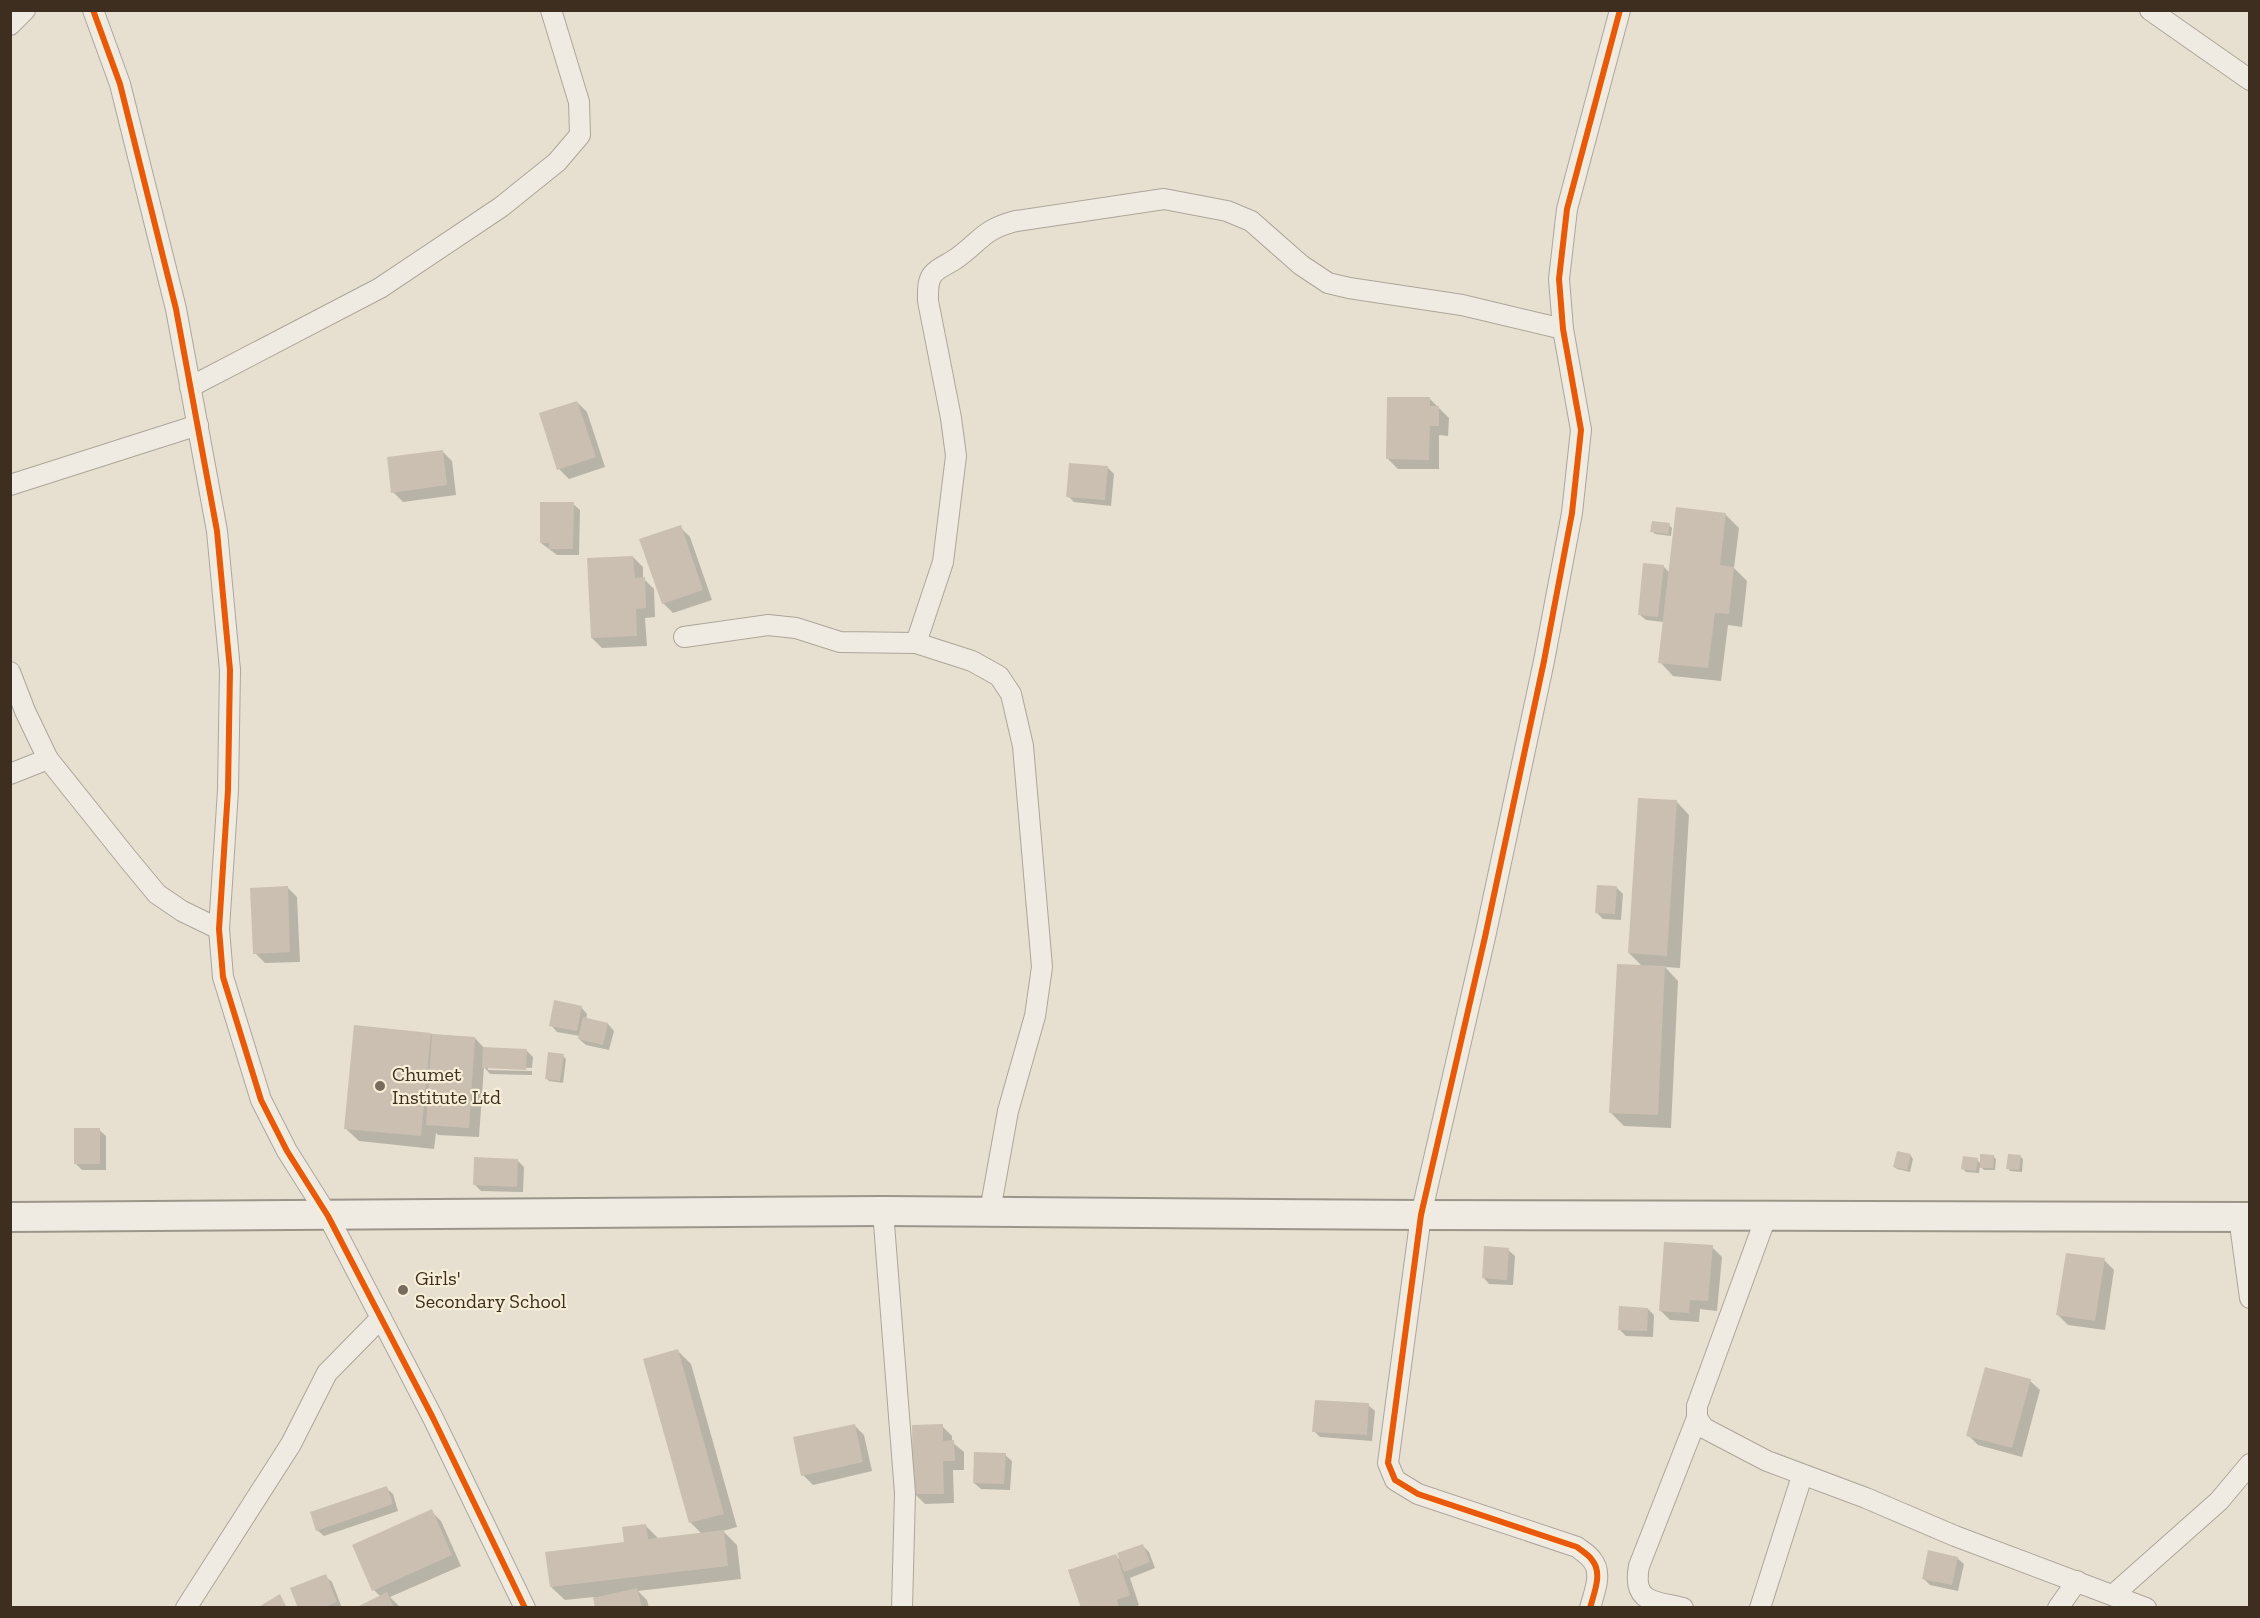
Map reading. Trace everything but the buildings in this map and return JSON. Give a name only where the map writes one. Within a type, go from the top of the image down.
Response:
[{"type":"main road","points":[[10,1217],[883,1211],[1766,1217],[2244,1217]]},
{"type":"street","points":[[10,25],[25,10]]},
{"type":"street","points":[[93,10],[120,84],[176,309],[218,531],[230,670],[228,790],[219,929],[223,977],[261,1100],[287,1151],[328,1216],[433,1418],[525,1608]]},
{"type":"street","points":[[190,387],[380,288],[501,207],[557,162],[580,135],[579,102],[551,10]]},
{"type":"street","points":[[1590,1608],[1597,1582],[1597,1572],[1593,1560],[1577,1547],[1418,1494],[1395,1480],[1388,1463],[1420,1215],[1487,926],[1544,661],[1572,513],[1581,430],[1563,329],[1559,279],[1567,209],[1620,10]]},
{"type":"street","points":[[2150,10],[2250,80]]},
{"type":"street","points":[[916,643],[943,562],[956,456],[951,418],[927,301],[929,282],[933,273],[957,258],[995,227],[1016,221],[1164,200],[1185,203],[1227,211],[1251,221],[1301,265],[1328,283],[1497,312],[1563,329]]},
{"type":"street","points":[[10,484],[198,425]]},
{"type":"street","points":[[684,637],[768,625],[796,628],[840,642],[916,643],[972,661],[999,676],[1011,694],[1023,746],[1042,967],[1035,1016],[1008,1111],[990,1211]]},
{"type":"street","points":[[10,672],[25,711],[48,759],[157,894],[182,911],[219,929]]},
{"type":"street","points":[[10,774],[48,759]]},
{"type":"street","points":[[883,1211],[905,1493],[902,1608]]},
{"type":"street","points":[[1683,1608],[1655,1601],[1642,1594],[1636,1582],[1639,1566],[1697,1418],[1697,1406],[1766,1217]]},
{"type":"street","points":[[2244,1217],[2250,1298]]},
{"type":"street","points":[[186,1608],[291,1444],[327,1373],[381,1318]]},
{"type":"street","points":[[1697,1418],[1704,1428],[1767,1461],[1802,1476],[1866,1498],[1955,1536],[2146,1608]]},
{"type":"street","points":[[2113,1595],[2219,1502],[2250,1464]]},
{"type":"street","points":[[1760,1608],[1802,1476]]},
{"type":"street","points":[[2058,1608],[2077,1581]]},
{"type":"cycle path","points":[[93,10],[120,84],[176,309],[217,531],[230,670],[228,790],[219,929],[223,977],[261,1100],[287,1151],[328,1216],[433,1418],[525,1608]]},
{"type":"cycle path","points":[[1590,1608],[1597,1583],[1597,1571],[1591,1558],[1577,1547],[1418,1494],[1395,1480],[1388,1463],[1421,1215],[1485,937],[1544,661],[1572,513],[1581,430],[1563,329],[1559,279],[1567,209],[1620,10]]},
{"type":"place","name":"Chumet Institute Ltd","points":[[380,1086]]},
{"type":"place","name":"Girls' Secondary School","points":[[403,1290]]}]
